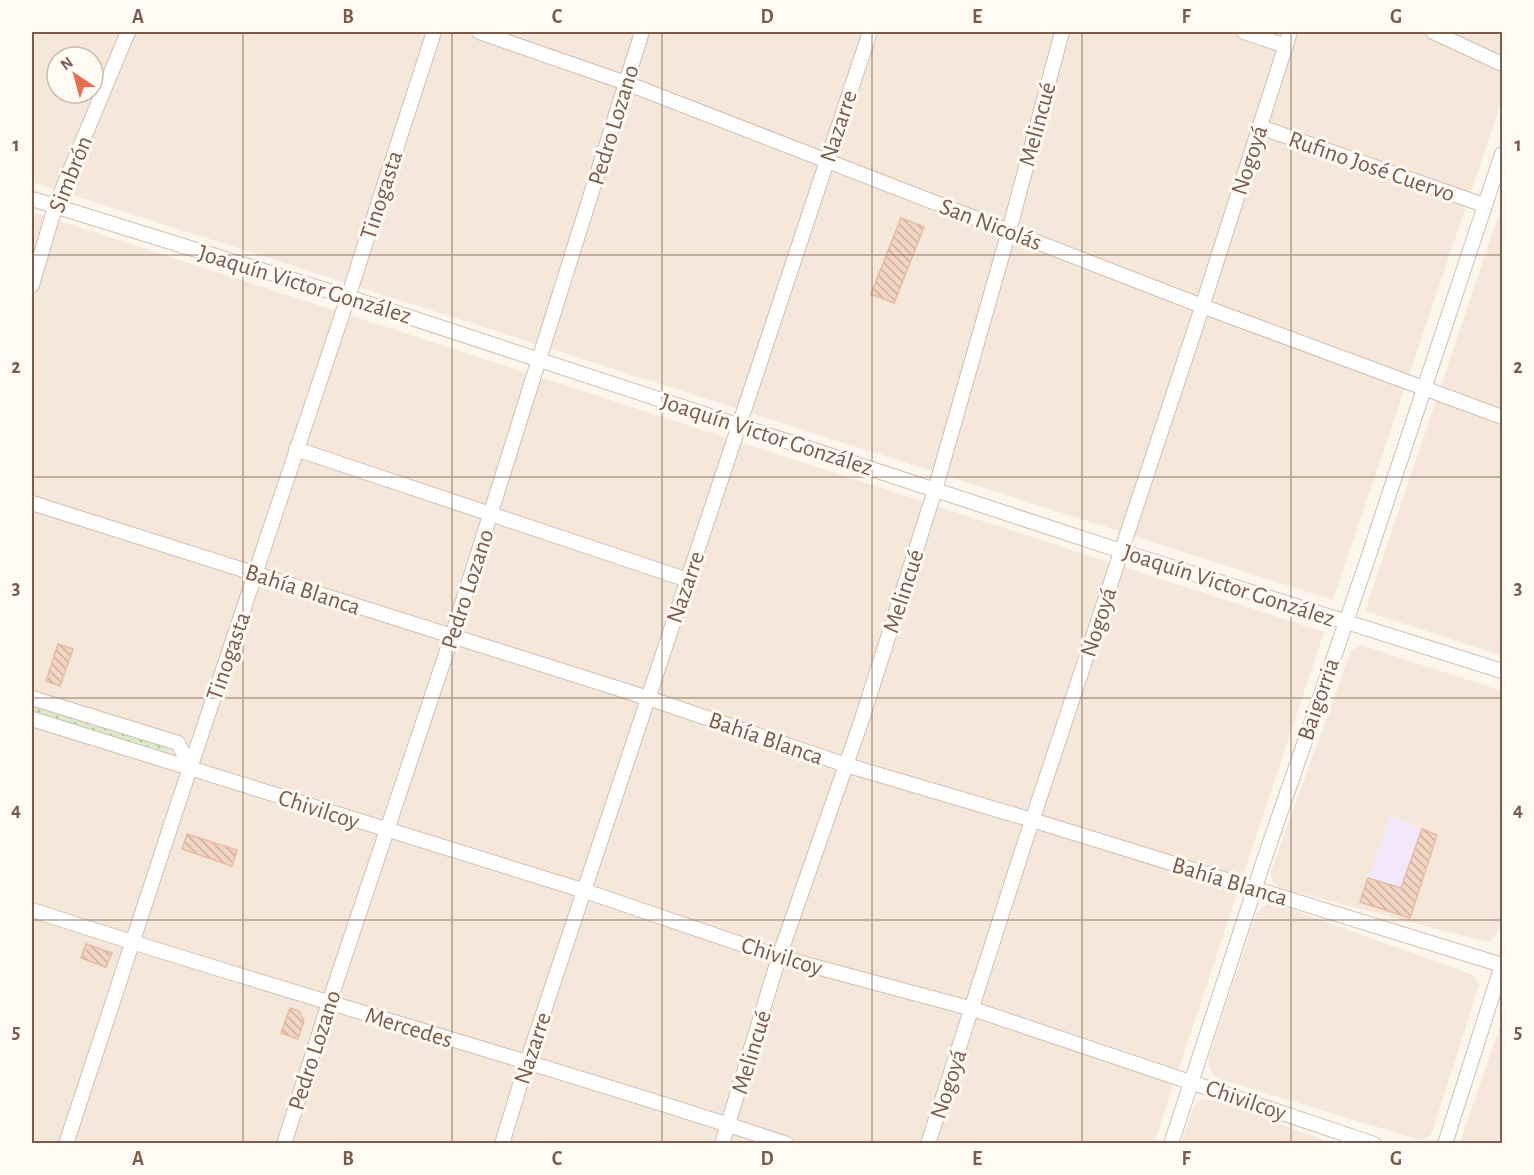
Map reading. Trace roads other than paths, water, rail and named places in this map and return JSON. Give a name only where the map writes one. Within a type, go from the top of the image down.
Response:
[{"type":"street","name":"Simbrón","points":[[32,285],[55,207],[128,32]]},
{"type":"street","name":"Tinogasta","points":[[66,1143],[434,32]]},
{"type":"street","name":"San Nicolás","points":[[479,32],[626,83],[1202,306],[1503,417]]},
{"type":"street","name":"Pedro Lozano","points":[[284,1143],[492,514],[642,32]]},
{"type":"street","name":"Nazarre","points":[[502,1143],[870,32]]},
{"type":"street","name":"Melincué","points":[[722,1143],[779,957],[846,765],[935,490],[1009,231],[1062,32]]},
{"type":"street","points":[[1244,32],[1286,46]]},
{"type":"street","name":"Nogoyá","points":[[928,1143],[1290,32]]},
{"type":"street","points":[[1433,32],[1503,64]]},
{"type":"street","name":"Rufino José Cuervo","points":[[1260,127],[1484,205]]},
{"type":"street","name":"Baigorria","points":[[1171,1143],[1503,154]]},
{"type":"street","name":"Joaquín Victor González","points":[[32,199],[348,297],[935,490],[1503,671]]},
{"type":"street","points":[[296,448],[688,580]]},
{"type":"street","name":"Bahía Blanca","points":[[32,503],[648,698],[846,765],[1503,965]]},
{"type":"street","points":[[32,698],[178,743],[190,767]]},
{"type":"street","name":"Chivilcoy","points":[[32,719],[585,891],[779,957],[973,1009],[1374,1143]]},
{"type":"street","name":"Mercedes","points":[[32,910],[787,1143]]},
{"type":"street","points":[[1445,1143],[1503,965]]}]
